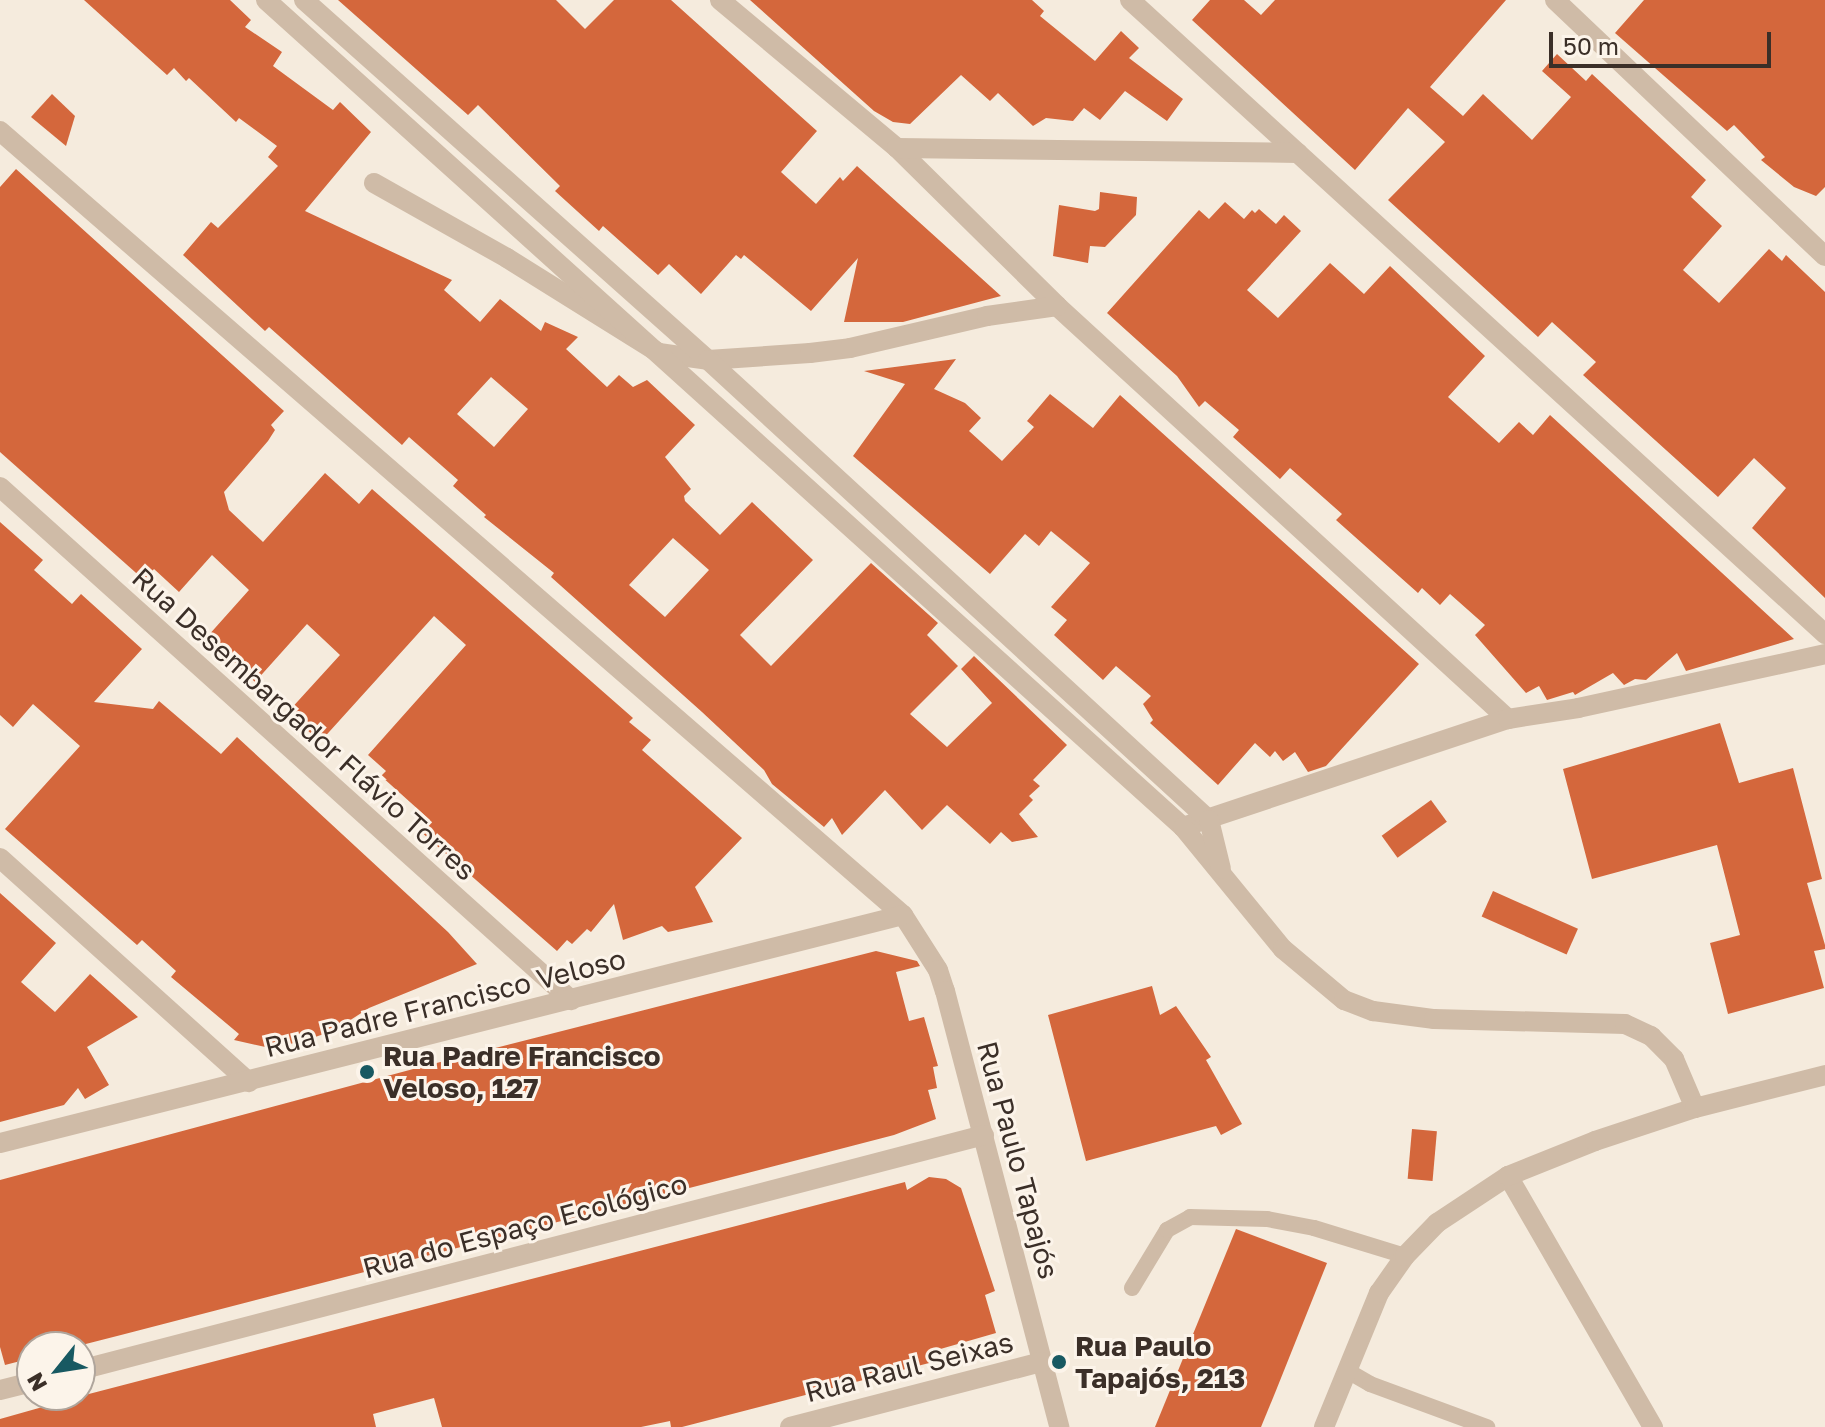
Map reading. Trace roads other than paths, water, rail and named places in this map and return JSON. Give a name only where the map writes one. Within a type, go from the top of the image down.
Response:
[{"type":"street","points":[[266,0],[1183,827],[1283,949],[1344,1000],[1373,1011],[1434,1019],[1625,1024],[1651,1036],[1674,1059],[1695,1108]]},
{"type":"street","points":[[304,0],[708,360],[1209,820],[1223,877]]},
{"type":"street","points":[[720,0],[897,148],[1057,306],[1508,719]]},
{"type":"street","points":[[1130,0],[1825,634]]},
{"type":"street","points":[[1555,0],[1825,256]]},
{"type":"street","name":"Rua Paulo Tapajós","points":[[0,131],[903,915],[938,970],[1059,1427]]},
{"type":"street","points":[[897,148],[1298,153]]},
{"type":"street","points":[[374,183],[507,258],[659,353],[708,360],[850,348],[987,316],[1057,306]]},
{"type":"street","points":[[1798,232],[1825,233]]},
{"type":"street","name":"Rua Desembargador Flávio Torres","points":[[0,487],[571,1000]]},
{"type":"street","points":[[1183,827],[1508,719],[1578,708],[1825,654]]},
{"type":"street","points":[[0,858],[249,1082]]},
{"type":"street","name":"Rua Padre Francisco Veloso","points":[[0,1143],[903,915]]},
{"type":"street","points":[[1324,1427],[1379,1293],[1405,1256],[1437,1223],[1508,1176],[1595,1141],[1695,1108],[1825,1075]]},
{"type":"street","name":"Rua do Espaço Ecológico","points":[[96,1366],[984,1135]]},
{"type":"street","points":[[1508,1176],[1653,1427]]},
{"type":"street","name":"Rua Raul Seixas","points":[[790,1427],[1042,1362]]},
{"type":"lane","points":[[1132,1288],[1167,1230],[1190,1217],[1267,1219],[1314,1228],[1405,1256]]},
{"type":"lane","points":[[1346,1370],[1370,1384],[1487,1427]]},
{"type":"place","name":"Rua Padre Francisco Veloso, 127","points":[[367,1072]]},
{"type":"place","name":"Rua Paulo Tapajós, 213","points":[[1059,1362]]}]
